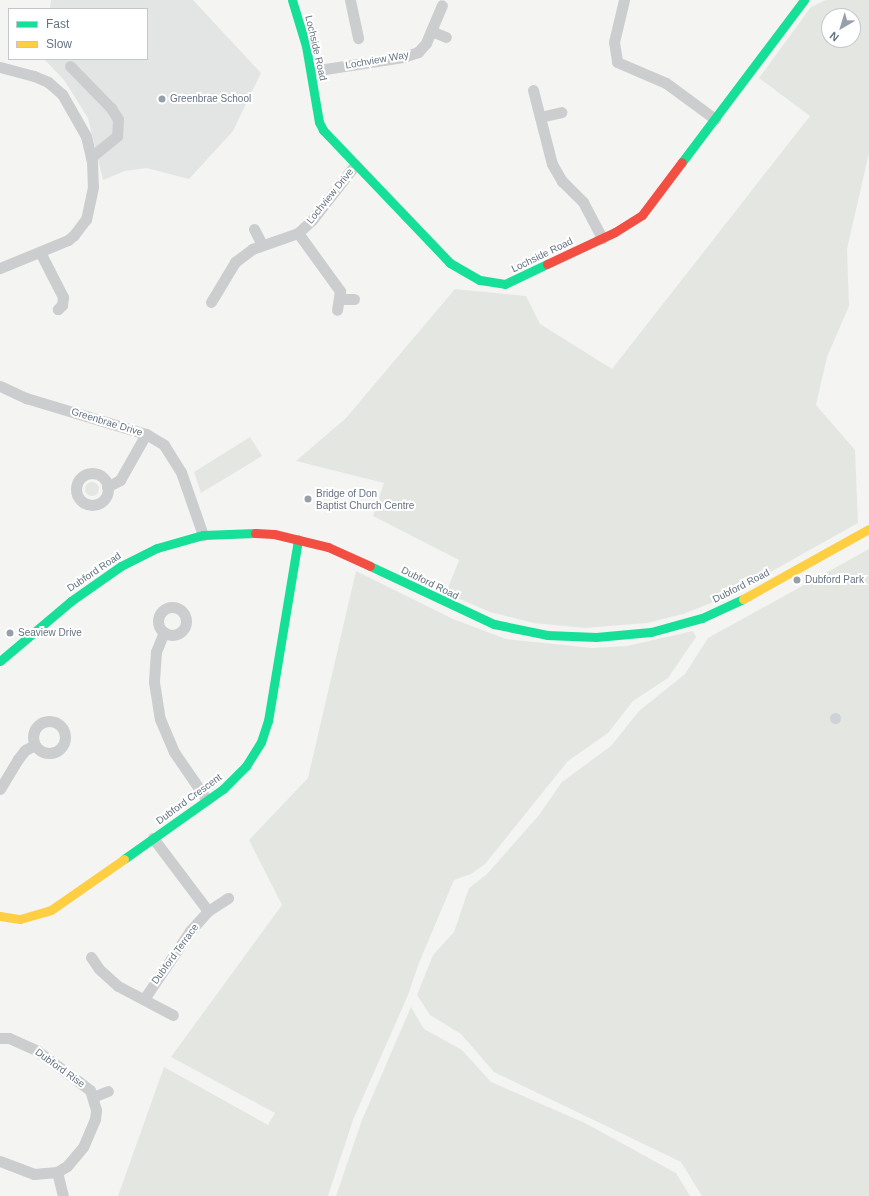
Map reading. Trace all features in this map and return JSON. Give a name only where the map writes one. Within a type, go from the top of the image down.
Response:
[{"type":"street","name":"Lochside Road","points":[[292,0],[300,19],[312,71],[318,122],[323,130],[450,263],[480,280],[505,284],[630,224],[651,205],[804,0]]},
{"type":"street","points":[[350,0],[358,38]]},
{"type":"street","points":[[624,0],[614,42],[617,62],[666,83],[715,118]]},
{"type":"street","name":"Lochview Way","points":[[312,71],[414,53],[422,49],[442,5]]},
{"type":"street","points":[[431,30],[446,36]]},
{"type":"street","points":[[70,66],[111,108],[118,119],[117,136],[92,156]]},
{"type":"street","points":[[0,68],[34,76],[48,82],[62,94],[82,126],[92,156],[93,187],[86,218],[68,240],[0,268]]},
{"type":"street","points":[[533,90],[556,174],[583,202],[602,238]]},
{"type":"street","points":[[540,117],[561,112]]},
{"type":"street","name":"Lochview Drive","points":[[211,302],[235,262],[252,249],[298,233],[312,220],[356,165]]},
{"type":"street","points":[[254,229],[262,245]]},
{"type":"street","points":[[298,233],[333,279],[340,291],[338,304],[354,299]]},
{"type":"street","points":[[40,252],[63,297],[62,305],[58,309]]},
{"type":"street","name":"Greenbrae Drive","points":[[0,386],[26,398],[146,434],[164,445],[181,472],[203,535]]},
{"type":"street","points":[[107,487],[120,480],[146,434]]},
{"type":"street","name":"Dubford Road","points":[[0,661],[77,596],[121,566],[157,548],[203,535],[244,532],[274,534],[298,539],[352,557],[439,600],[494,624],[547,635],[602,637],[651,632],[702,618],[728,607],[869,529]]},
{"type":"street","name":"Dubford Crescent","points":[[0,916],[20,919],[51,910],[207,800],[238,776],[261,742],[268,721],[298,539]]},
{"type":"street","points":[[164,632],[156,652],[154,682],[160,719],[174,752],[207,800]]},
{"type":"street","points":[[0,789],[25,750],[35,745]]},
{"type":"street","points":[[153,838],[208,911]]},
{"type":"street","name":"Dubford Terrace","points":[[144,999],[175,951],[208,911],[228,898]]},
{"type":"street","points":[[91,957],[99,969],[118,986],[173,1015]]},
{"type":"street","points":[[91,977],[99,969]]},
{"type":"street","name":"Dubford Rise","points":[[0,1038],[9,1038],[36,1050],[49,1062],[78,1081],[94,1097],[95,1118],[88,1136],[75,1157],[57,1172]]},
{"type":"street","name":"Dubford Rise","points":[[94,1097],[108,1091]]},
{"type":"street","points":[[0,1161],[34,1174],[57,1172],[63,1196]]},
{"type":"shaded area","name":"Greenbrae School","points":[[51,0],[193,0],[261,73],[233,131],[189,179],[146,168],[125,171],[103,180],[88,118],[64,80],[45,60],[148,60],[148,8],[50,8]]},
{"type":"shaded area","points":[[826,0],[869,0],[869,153],[847,249],[849,306],[827,357],[816,405],[855,450],[858,523],[724,598],[683,614],[647,623],[585,628],[534,623],[490,612],[446,593],[459,560],[373,516],[384,483],[296,461],[346,418],[455,289],[526,296],[540,324],[612,369],[810,116],[759,78],[811,7]]},
{"type":"shaded area","points":[[250,437],[262,456],[201,493],[194,472]]},
{"type":"shaded area","points":[[92,482],[97,484],[99,489],[97,494],[92,496],[87,494],[85,489],[87,484]]},
{"type":"shaded area","points":[[869,549],[869,1196],[702,1196],[681,1162],[494,1072],[461,1034],[430,1015],[417,995],[433,955],[454,932],[469,888],[487,874],[539,815],[562,782],[611,746],[639,711],[685,674],[708,638]]},
{"type":"shaded area","points":[[356,571],[453,619],[506,639],[592,648],[627,646],[693,631],[696,637],[668,678],[633,701],[608,733],[568,761],[485,864],[471,874],[454,880],[419,963],[408,995],[353,1120],[328,1196],[118,1196],[164,1067],[268,1125],[275,1113],[171,1057],[282,905],[249,840],[308,778]]},
{"type":"shaded area","points":[[835,712],[839,714],[841,718],[839,722],[835,724],[831,722],[829,718],[831,714]]},
{"type":"shaded area","points":[[411,1007],[424,1029],[462,1050],[491,1082],[585,1123],[676,1173],[690,1196],[336,1196],[362,1120]]},
{"type":"traffic: fast","points":[[292,0],[306,46],[319,122],[323,130],[450,263],[480,280],[505,284],[547,264]]},
{"type":"traffic: fast","points":[[682,162],[804,0]]},
{"type":"traffic: fast","points":[[0,661],[71,601],[121,566],[157,548],[203,535],[255,533]]},
{"type":"traffic: fast","points":[[124,859],[223,789],[246,766],[261,742],[268,721],[298,539]]},
{"type":"traffic: fast","points":[[370,566],[494,624],[547,635],[596,637],[651,632],[702,618],[743,599]]},
{"type":"traffic: slow","points":[[743,599],[869,529]]},
{"type":"traffic: slow","points":[[0,916],[20,919],[51,910],[124,859]]},
{"type":"traffic: jam","points":[[547,264],[615,232],[642,215],[682,162]]},
{"type":"traffic: jam","points":[[255,533],[274,534],[328,547],[370,566]]},
{"type":"place","name":"Greenbrae School","points":[[162,99]]},
{"type":"place","name":"Bridge of Don Baptist Church Centre","points":[[308,499]]},
{"type":"place","name":"Dubford Park","points":[[797,580]]},
{"type":"place","name":"Seaview Drive","points":[[10,633]]}]
